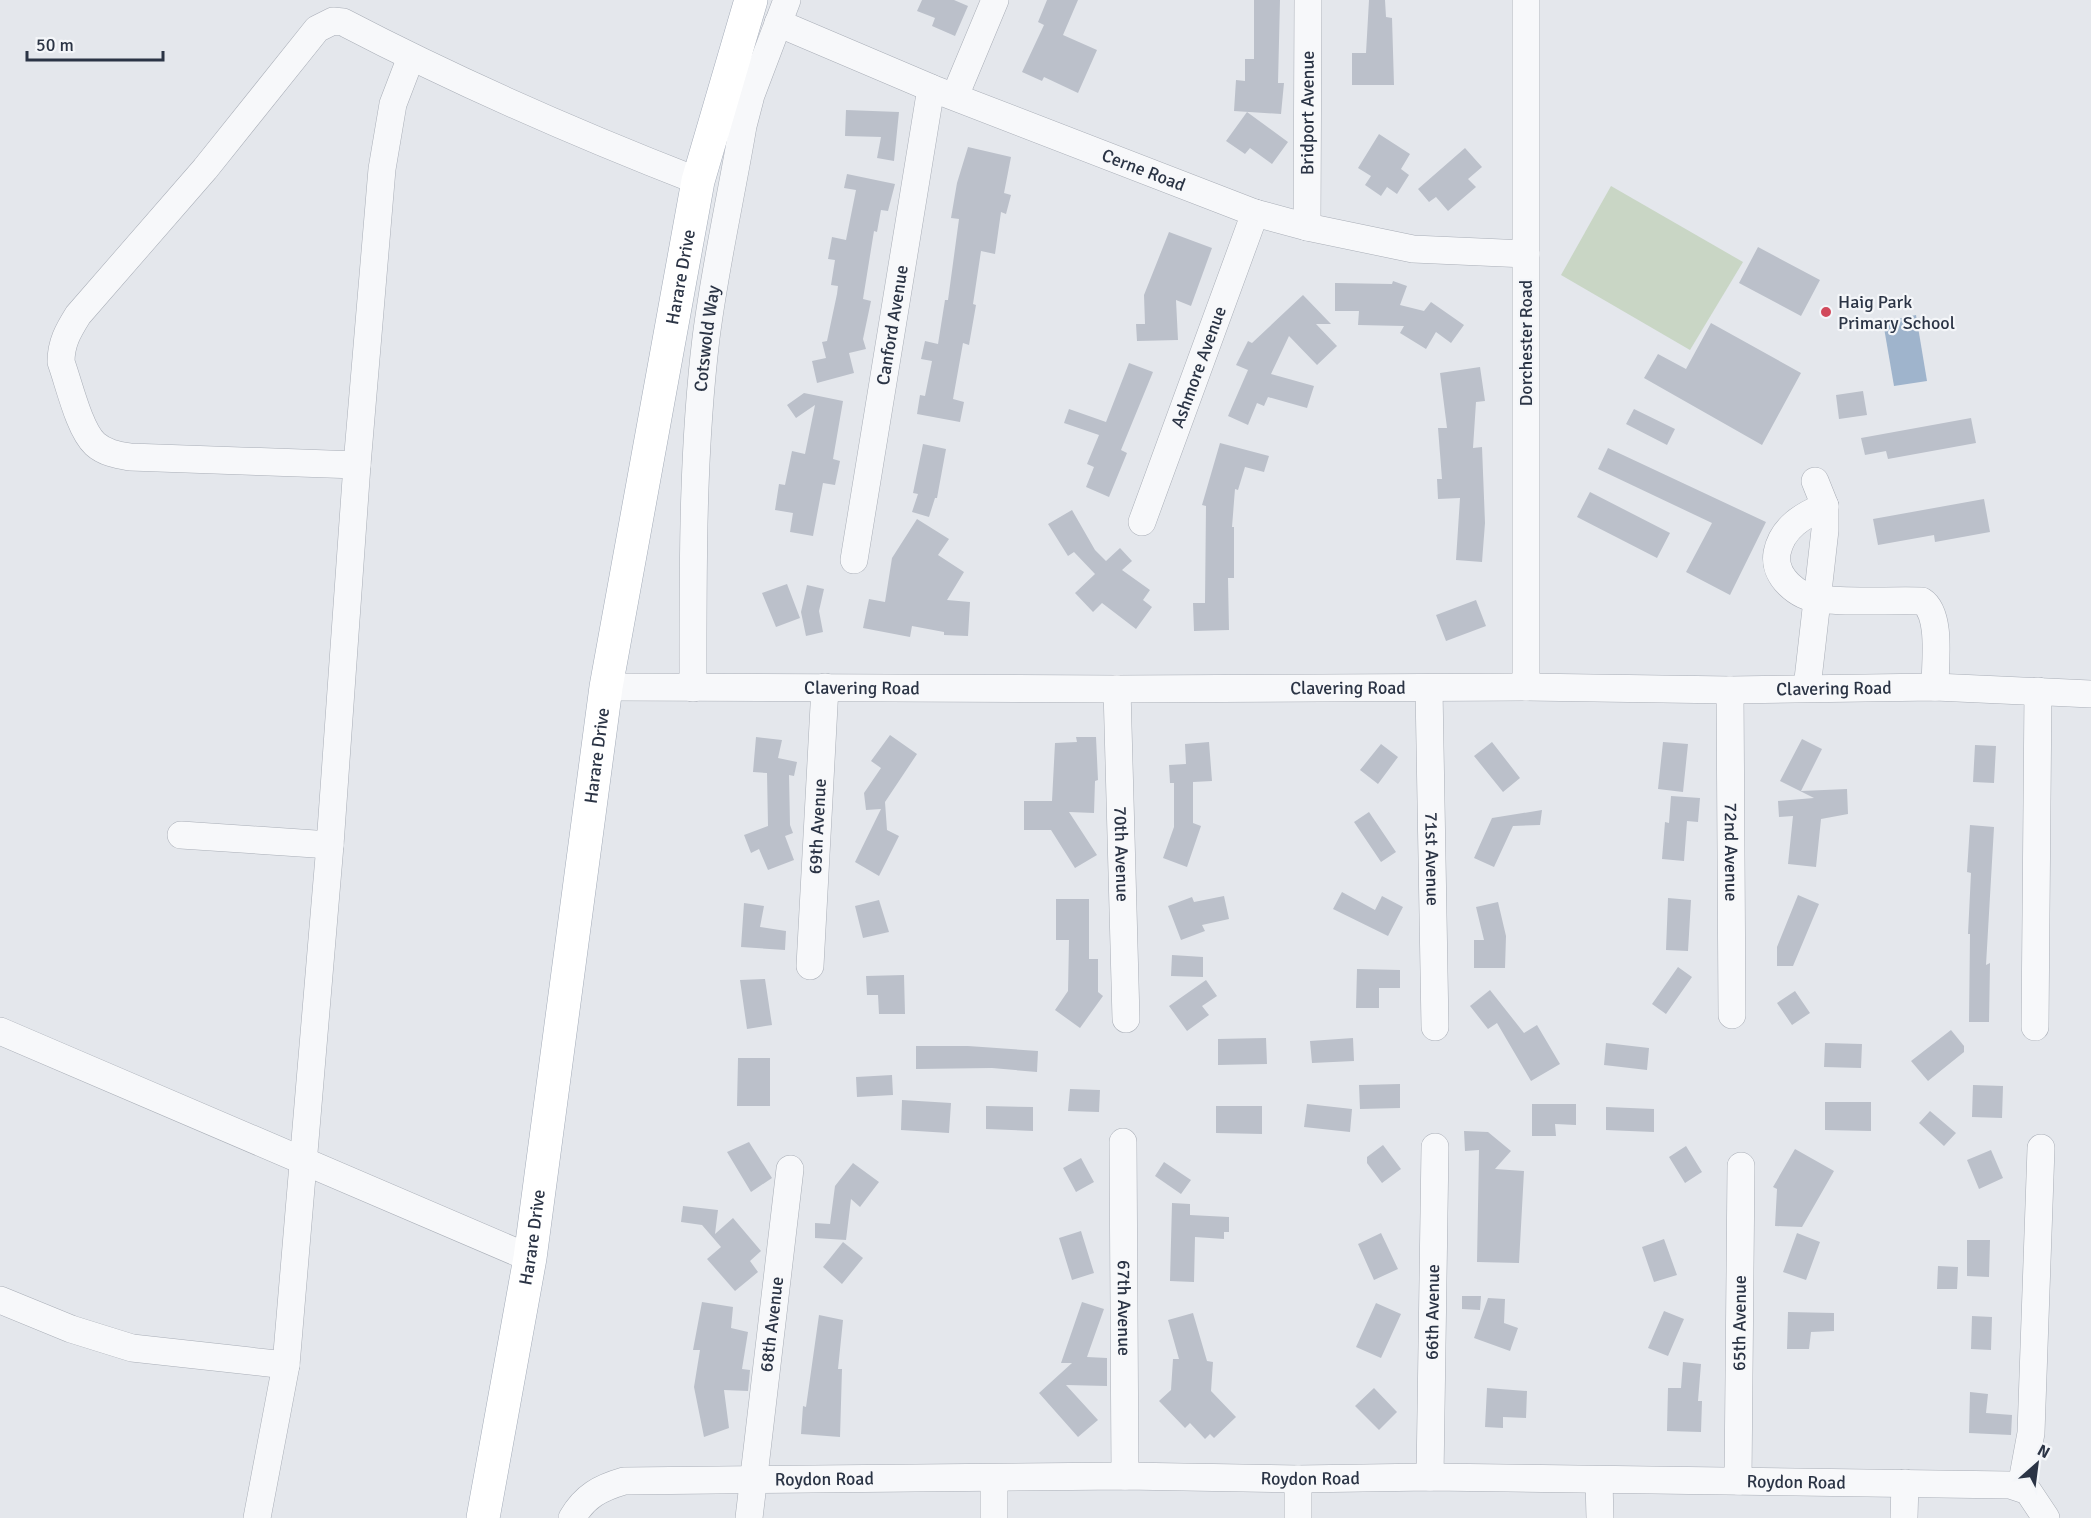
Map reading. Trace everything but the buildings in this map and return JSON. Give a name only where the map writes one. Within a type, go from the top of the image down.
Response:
[{"type":"main road","name":"Harare Drive","points":[[483,1518],[530,1258],[606,687],[698,181],[751,0]]},
{"type":"street","name":"Canford Avenue","points":[[854,560],[943,92],[995,0]]},
{"type":"street","name":"Bridport Avenue","points":[[1306,227],[1308,0]]},
{"type":"street","name":"Dorchester Road","points":[[1526,0],[1526,687]]},
{"type":"street","name":"Cerne Road","points":[[782,12],[943,92],[1255,213],[1306,227],[1413,249],[1526,254]]},
{"type":"street","name":"Cotswold Way","points":[[693,688],[693,562],[698,439],[706,336],[743,126],[751,95],[782,12]]},
{"type":"street","points":[[357,465],[130,458],[111,453],[97,446],[88,435],[61,362],[61,349],[66,334],[78,315],[205,169],[317,29],[333,21],[343,22],[411,57],[619,150],[698,181]]},
{"type":"street","points":[[257,1518],[286,1365],[330,845],[357,465],[386,135],[399,83],[411,57]]},
{"type":"street","name":"Ashmore Avenue","points":[[1142,522],[1255,213]]},
{"type":"street","points":[[1807,688],[1818,599],[1820,494],[1790,528],[1777,553],[1780,570],[1790,589],[1818,599],[1922,601],[1930,607],[1935,618],[1935,687]]},
{"type":"street","name":"Clavering Road","points":[[606,687],[1117,689],[1526,687],[1730,690],[1935,687],[2091,694]]},
{"type":"street","name":"69th Avenue","points":[[810,966],[825,687]]},
{"type":"street","name":"70th Avenue","points":[[1117,689],[1126,1019]]},
{"type":"street","name":"71st Avenue","points":[[1429,689],[1434,1027]]},
{"type":"street","name":"72nd Avenue","points":[[1730,690],[1732,1015]]},
{"type":"street","points":[[2035,1027],[2038,691]]},
{"type":"street","points":[[181,835],[330,845]]},
{"type":"street","points":[[0,1030],[304,1163],[530,1258]]},
{"type":"street","name":"67th Avenue","points":[[1123,1142],[1125,1476]]},
{"type":"street","name":"66th Avenue","points":[[1430,1477],[1435,1148]]},
{"type":"street","points":[[2041,1148],[2031,1433],[2021,1486],[2033,1495],[2046,1518]]},
{"type":"street","name":"65th Avenue","points":[[1738,1481],[1740,1166]]},
{"type":"street","name":"68th Avenue","points":[[749,1518],[790,1169]]},
{"type":"street","points":[[0,1300],[71,1329],[132,1348],[286,1365]]},
{"type":"street","name":"Roydon Road","points":[[572,1518],[581,1503],[599,1489],[624,1481],[1125,1476],[1298,1479],[1430,1477],[2021,1486]]},
{"type":"street","points":[[994,1478],[994,1518]]},
{"type":"street","points":[[1298,1479],[1298,1518]]},
{"type":"street","points":[[1599,1481],[1600,1518]]},
{"type":"street","points":[[1904,1518],[1905,1483]]},
{"type":"green space","points":[[1611,186],[1743,262],[1690,350],[1561,275]]},
{"type":"water","points":[[1916,315],[1927,381],[1894,386],[1883,322]]},
{"type":"place","name":"Haig Park Primary School","points":[[1826,312]]}]
